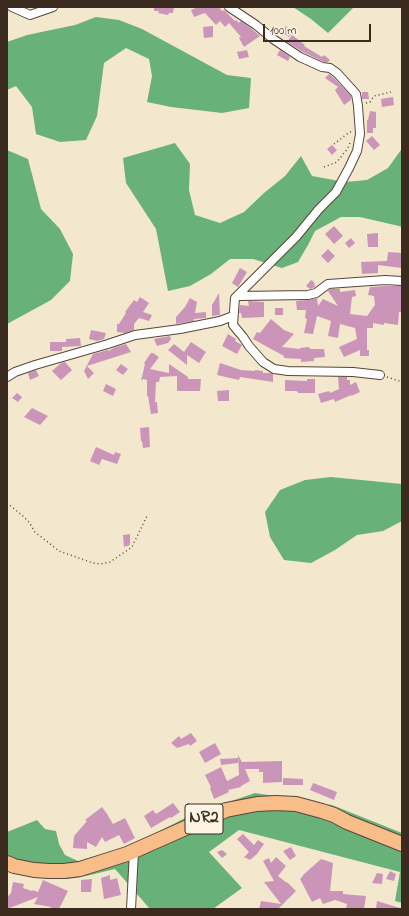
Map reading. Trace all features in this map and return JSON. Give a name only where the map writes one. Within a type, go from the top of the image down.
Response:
[{"type":"highway","name":"NR2","points":[[7,863],[34,870],[64,871],[80,869],[127,854],[226,810],[257,804],[276,803],[296,804],[322,811],[402,844]]},
{"type":"street","points":[[12,7],[30,15],[53,7]]},
{"type":"street","points":[[229,7],[300,57],[322,67],[330,68],[337,73],[356,94],[360,125],[357,151],[336,192],[319,209],[296,238],[235,298],[233,325],[263,362],[274,369],[288,371],[353,372],[380,375]]},
{"type":"street","points":[[238,296],[308,295],[316,293],[328,284],[385,280],[402,281]]},
{"type":"street","points":[[7,377],[35,364],[135,335],[180,329],[220,321],[233,316]]},
{"type":"street","points":[[130,909],[134,851]]},
{"type":"path","points":[[358,106],[370,102],[374,96],[391,92]]},
{"type":"path","points":[[334,144],[347,134],[356,130],[360,125]]},
{"type":"path","points":[[324,167],[337,162],[351,142]]},
{"type":"path","points":[[380,375],[402,382]]},
{"type":"path","points":[[7,503],[29,522],[35,532],[59,551],[93,564],[110,562],[132,547],[147,516]]},
{"type":"green space","points":[[293,7],[354,7],[328,33]]},
{"type":"green space","points":[[96,17],[119,20],[142,29],[227,75],[251,78],[249,108],[222,113],[171,107],[147,102],[152,76],[149,59],[126,48],[104,63],[97,116],[86,140],[60,142],[36,134],[32,107],[16,86],[7,90],[7,42],[27,35],[75,25]]},
{"type":"green space","points":[[175,143],[190,164],[189,190],[195,215],[220,223],[244,212],[285,176],[301,156],[312,176],[345,182],[367,180],[388,168],[402,150],[402,227],[360,217],[341,217],[315,231],[298,262],[282,268],[253,259],[230,259],[211,274],[190,286],[168,291],[156,229],[126,183],[123,158]]},
{"type":"green space","points":[[7,150],[28,159],[41,209],[60,229],[73,254],[70,281],[51,300],[7,324]]},
{"type":"green space","points":[[331,477],[402,484],[402,521],[383,531],[357,535],[335,550],[311,563],[284,560],[270,537],[265,512],[280,490],[305,480]]},
{"type":"green space","points":[[255,793],[332,805],[402,833],[402,903],[395,901],[400,872],[239,830],[209,852],[242,888],[213,909],[150,909],[115,869],[67,879],[32,877],[7,871],[7,832],[37,820],[45,829],[56,831],[59,844],[65,855],[78,861],[132,845],[193,814]]},
{"type":"building","points":[[154,7],[174,7],[173,13],[169,13],[168,15],[158,13],[159,11],[154,11]]},
{"type":"building","points":[[198,7],[219,7],[235,21],[236,20],[239,23],[241,21],[260,36],[244,47],[239,38],[241,37],[229,23],[225,27],[220,21],[216,25],[205,13],[194,17],[191,10]]},
{"type":"building","points":[[213,26],[213,37],[204,38],[203,27]]},
{"type":"building","points":[[286,26],[293,31],[289,37],[282,32]]},
{"type":"building","points":[[292,35],[305,45],[304,46],[322,57],[324,55],[330,60],[328,62],[324,62],[287,42]]},
{"type":"building","points":[[247,50],[249,57],[239,59],[237,52]]},
{"type":"building","points":[[280,50],[290,57],[288,61],[277,55]]},
{"type":"building","points":[[329,74],[351,96],[351,100],[344,105],[335,90],[338,87],[325,78]]},
{"type":"building","points":[[362,92],[368,92],[369,99],[362,99]]},
{"type":"building","points":[[393,97],[394,105],[382,107],[381,99]]},
{"type":"building","points":[[370,111],[376,112],[376,128],[373,128],[373,133],[367,133],[367,120]]},
{"type":"building","points":[[372,136],[380,145],[374,150],[366,141]]},
{"type":"building","points":[[332,145],[337,150],[332,155],[327,149]]},
{"type":"building","points":[[334,226],[343,236],[334,244],[325,234]]},
{"type":"building","points":[[378,233],[378,247],[368,247],[367,234]]},
{"type":"building","points":[[351,238],[355,243],[349,248],[345,243]]},
{"type":"building","points":[[328,249],[335,256],[328,263],[321,256]]},
{"type":"building","points":[[388,252],[402,253],[401,268],[378,265],[378,273],[362,274],[361,262],[387,261]]},
{"type":"building","points":[[240,268],[247,272],[238,287],[232,283]]},
{"type":"building","points":[[311,280],[314,282],[315,287],[310,289],[306,286]]},
{"type":"building","points":[[402,286],[402,312],[399,312],[398,325],[373,323],[373,328],[367,328],[367,350],[369,350],[369,356],[360,356],[360,350],[344,357],[339,347],[357,339],[355,328],[340,324],[338,338],[328,336],[331,321],[317,316],[313,334],[304,333],[307,319],[305,318],[306,310],[297,310],[296,301],[317,298],[318,306],[323,299],[338,306],[328,291],[330,289],[340,289],[340,292],[355,290],[356,296],[352,297],[350,314],[367,316],[375,305],[374,296],[368,295],[370,287]]},
{"type":"building","points":[[219,293],[220,315],[212,316],[212,305]]},
{"type":"building","points":[[140,297],[149,303],[143,312],[152,315],[149,321],[139,318],[134,324],[134,330],[125,333],[117,332],[117,324],[119,324],[126,313],[125,312],[134,300],[137,302]]},
{"type":"building","points":[[190,298],[197,302],[195,313],[206,312],[206,318],[194,319],[194,321],[176,324],[176,317],[185,307]]},
{"type":"building","points":[[248,301],[264,302],[264,317],[242,318],[241,313],[239,313],[240,305],[249,306]]},
{"type":"building","points":[[275,308],[283,308],[283,315],[275,315]]},
{"type":"building","points":[[271,319],[284,330],[294,334],[282,347],[300,349],[309,347],[310,349],[324,349],[325,357],[314,358],[314,361],[301,362],[301,359],[284,358],[284,356],[253,339],[257,332],[260,333]]},
{"type":"building","points":[[91,330],[106,333],[104,339],[97,341],[89,339]]},
{"type":"building","points":[[228,334],[242,345],[237,354],[222,346]]},
{"type":"building","points":[[170,336],[171,339],[168,343],[157,346],[154,339]]},
{"type":"building","points":[[80,338],[81,346],[62,347],[62,351],[50,351],[50,342],[66,342],[66,339]]},
{"type":"building","points":[[191,342],[206,352],[199,363],[187,355],[187,365],[168,350],[174,344],[184,352]]},
{"type":"building","points":[[126,344],[131,352],[87,366],[94,373],[88,379],[84,371],[93,354],[108,351]]},
{"type":"building","points":[[151,353],[159,357],[150,369],[169,373],[169,364],[188,377],[188,379],[201,379],[200,391],[177,391],[177,376],[160,377],[159,382],[156,382],[155,402],[157,402],[158,413],[151,414],[147,396],[147,380],[143,379],[141,381],[144,363]]},
{"type":"building","points":[[65,362],[72,370],[61,380],[52,371],[61,363]]},
{"type":"building","points":[[220,363],[241,370],[255,370],[263,371],[263,373],[271,373],[273,374],[273,382],[240,377],[239,380],[217,375]]},
{"type":"building","points":[[121,364],[128,369],[123,375],[116,370]]},
{"type":"building","points":[[36,370],[39,376],[30,380],[28,373]]},
{"type":"building","points":[[338,377],[347,377],[347,380],[350,380],[350,385],[356,382],[360,392],[335,402],[334,399],[321,403],[318,394],[329,391],[330,393],[339,389]]},
{"type":"building","points":[[307,379],[315,379],[315,393],[285,391],[285,380],[307,381]]},
{"type":"building","points":[[106,384],[116,389],[113,396],[103,391]]},
{"type":"building","points":[[229,390],[229,401],[218,401],[217,391]]},
{"type":"building","points":[[17,393],[22,397],[18,402],[12,398]]},
{"type":"building","points":[[32,408],[48,416],[40,425],[24,417]]},
{"type":"building","points":[[149,427],[150,447],[143,448],[140,428]]},
{"type":"building","points":[[96,447],[114,455],[115,452],[121,454],[117,464],[102,459],[99,465],[90,461]]},
{"type":"building","points":[[130,534],[130,545],[124,547],[123,535]]},
{"type":"building","points":[[191,733],[197,741],[190,746],[189,744],[177,748],[171,743],[179,736],[181,739]]},
{"type":"building","points":[[215,743],[221,754],[205,763],[199,752]]},
{"type":"building","points":[[238,755],[242,762],[282,761],[282,782],[263,783],[263,772],[259,772],[259,769],[245,769],[250,781],[241,787],[228,790],[229,792],[214,799],[210,788],[211,787],[205,775],[221,767],[227,781],[239,775]]},
{"type":"building","points":[[238,758],[238,763],[221,765],[220,759]]},
{"type":"building","points":[[283,778],[303,779],[303,785],[283,785]]},
{"type":"building","points":[[313,783],[337,792],[334,800],[310,790]]},
{"type":"building","points":[[173,803],[180,812],[151,828],[144,816],[153,810],[156,814]]},
{"type":"building","points":[[102,807],[113,824],[125,818],[135,838],[124,844],[119,835],[105,842],[102,837],[96,847],[87,842],[87,849],[73,848],[74,836],[87,821],[85,820]]},
{"type":"building","points":[[243,834],[254,845],[258,840],[264,844],[257,854],[250,860],[244,857],[249,852],[237,839]]},
{"type":"building","points":[[291,847],[296,856],[290,860],[283,851]]},
{"type":"building","points":[[222,850],[227,854],[222,858],[217,852]]},
{"type":"building","points":[[276,857],[286,866],[278,876],[296,891],[278,909],[259,909],[261,901],[281,904],[264,882],[274,881],[263,861],[269,858],[271,863]]},
{"type":"building","points":[[321,859],[333,863],[330,891],[343,891],[343,894],[366,896],[364,909],[346,909],[347,904],[335,900],[323,904],[320,898],[312,902],[300,879]]},
{"type":"building","points":[[390,871],[396,874],[394,881],[386,879]]},
{"type":"building","points":[[377,873],[383,874],[382,884],[372,883]]},
{"type":"building","points":[[110,875],[110,880],[117,878],[121,895],[104,899],[101,878]]},
{"type":"building","points":[[92,879],[91,892],[81,892],[81,880]]},
{"type":"building","points":[[43,880],[68,891],[59,909],[50,909],[51,907],[34,904],[38,897],[7,909],[7,897],[11,893],[13,882],[24,884],[23,888],[38,892]]},
{"type":"building","points":[[377,901],[400,908],[400,909],[376,909]]}]
